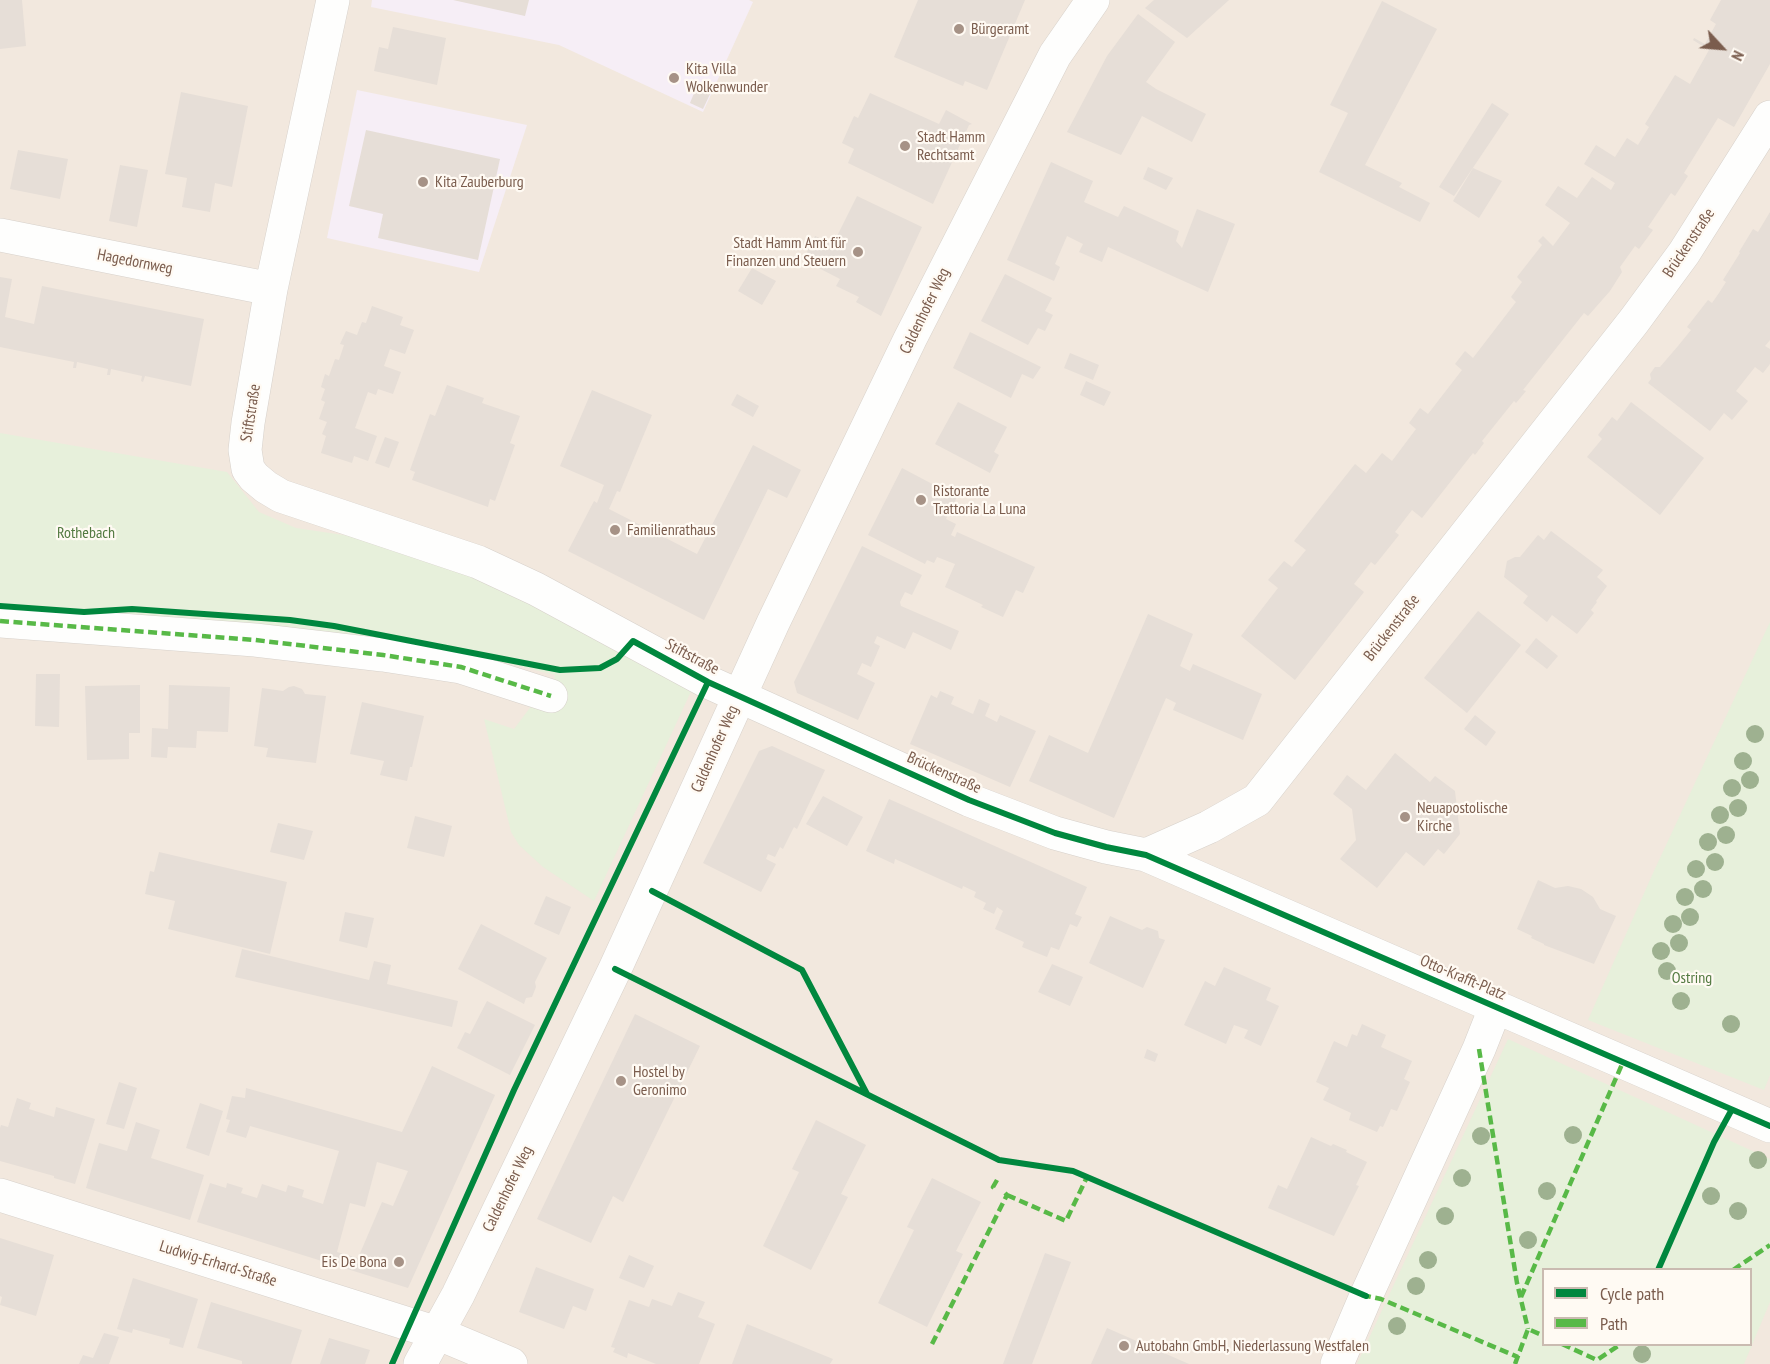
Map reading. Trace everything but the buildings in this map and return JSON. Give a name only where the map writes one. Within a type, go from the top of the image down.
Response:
[{"type":"street","name":"Stiftstraße","points":[[333,0],[271,289],[245,450],[248,469],[254,477],[281,496],[478,562],[536,589],[708,682],[740,696]]},
{"type":"street","name":"Caldenhofer Weg","points":[[420,1364],[458,1295],[619,960],[772,623],[910,339],[1012,135],[1055,55],[1093,0]]},
{"type":"street","name":"Brückenstraße","points":[[740,696],[969,800],[1055,833],[1146,855],[1209,827],[1257,800],[1634,321],[1684,254],[1770,117]]},
{"type":"street","name":"Hagedornweg","points":[[0,236],[271,289]]},
{"type":"street","points":[[0,621],[255,640],[382,655],[461,667],[551,696]]},
{"type":"street","name":"Otto-Krafft-Platz","points":[[1146,855],[1496,1006],[1767,1117]]},
{"type":"street","name":"Otto-Krafft-Platz","points":[[1337,1364],[1479,1049],[1496,1006]]},
{"type":"street","name":"Ludwig-Erhard-Straße","points":[[0,1196],[437,1333],[511,1364]]},
{"type":"shaded area","points":[[0,0],[1770,0],[1770,1364],[0,1364]]},
{"type":"shaded area","name":"Kita Villa Wolkenwunder","points":[[372,0],[749,0],[753,2],[703,112],[559,45],[371,7]]},
{"type":"shaded area","name":"Kita Zauberburg","points":[[357,90],[527,125],[479,272],[327,238]]},
{"type":"green space","name":"Rothebach","points":[[0,433],[227,472],[259,512],[296,528],[357,537],[446,566],[541,607],[694,685],[594,901],[543,867],[519,845],[511,832],[484,719],[514,729],[532,705],[548,709],[555,675],[467,653],[276,626],[0,613]]},
{"type":"green space","name":"Ostring","points":[[1770,622],[1770,1075],[1764,1090],[1588,1020],[1653,873]]},
{"type":"green space","points":[[1508,1039],[1770,1159],[1770,1302],[1752,1345],[1752,1268],[1542,1268],[1542,1346],[1752,1346],[1744,1364],[1357,1364]]},
{"type":"marked path","points":[[0,621],[255,640],[383,655],[461,667],[551,696]]},
{"type":"marked path","points":[[1479,1049],[1517,1283],[1528,1329]]},
{"type":"marked path","points":[[1521,1297],[1623,1062]]},
{"type":"marked path","points":[[1007,1195],[1066,1221],[1087,1177]]},
{"type":"marked path","points":[[997,1180],[993,1187],[997,1189]]},
{"type":"marked path","points":[[932,1344],[1007,1195],[1005,1193]]},
{"type":"marked path","points":[[1736,1268],[1770,1245]]},
{"type":"marked path","points":[[1362,1295],[1381,1299],[1518,1357]]},
{"type":"marked path","points":[[1515,1364],[1528,1329],[1542,1335]]},
{"type":"marked path","points":[[1566,1346],[1597,1360],[1618,1346]]},
{"type":"cycle path","points":[[0,606],[84,612],[132,609],[290,620],[334,626],[560,670],[600,668],[617,659],[633,641],[708,682],[969,800],[1055,833],[1146,855],[1770,1126]]},
{"type":"cycle path","points":[[392,1364],[514,1090],[708,682]]},
{"type":"cycle path","points":[[652,891],[802,970],[867,1094]]},
{"type":"cycle path","points":[[615,969],[999,1160],[1073,1171],[1366,1296]]},
{"type":"cycle path","points":[[1659,1268],[1714,1142],[1731,1111]]},
{"type":"place","name":"Bürgeramt","points":[[959,29]]},
{"type":"place","name":"Kita Villa Wolkenwunder","points":[[674,78]]},
{"type":"place","name":"Stadt Hamm Rechtsamt","points":[[905,146]]},
{"type":"place","name":"Kita Zauberburg","points":[[423,182]]},
{"type":"place","name":"Stadt Hamm Amt für Finanzen und Steuern","points":[[858,252]]},
{"type":"place","name":"Ristorante Trattoria La Luna","points":[[921,500]]},
{"type":"place","name":"Familienrathaus","points":[[615,530]]},
{"type":"place","name":"Neuapostolische Kirche","points":[[1405,817]]},
{"type":"place","name":"Hostel by Geronimo","points":[[621,1081]]},
{"type":"place","name":"Eis De Bona","points":[[399,1262]]},
{"type":"place","name":"Autobahn GmbH, Niederlassung Westfalen","points":[[1124,1346]]}]
